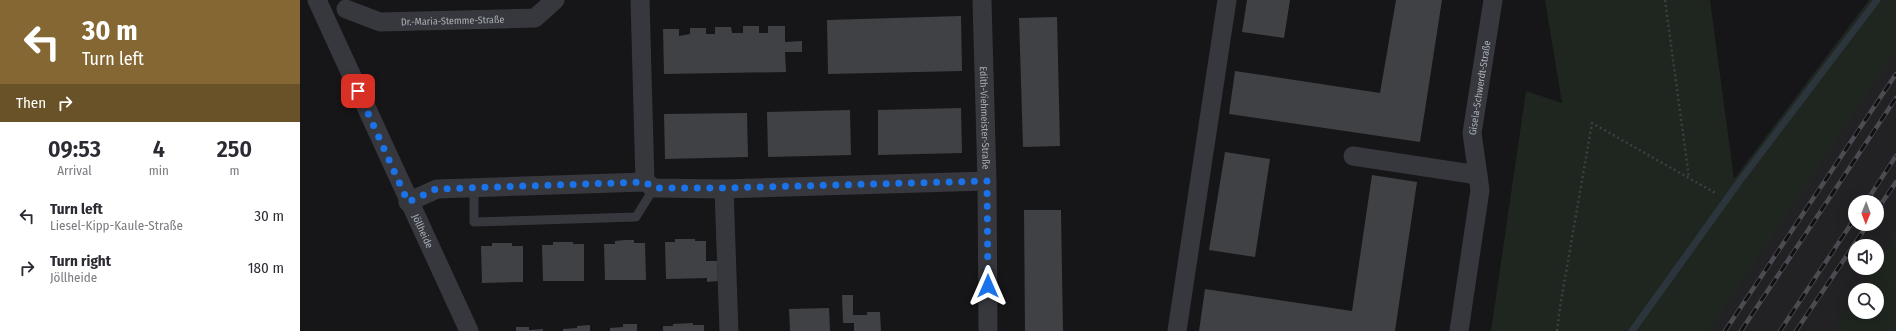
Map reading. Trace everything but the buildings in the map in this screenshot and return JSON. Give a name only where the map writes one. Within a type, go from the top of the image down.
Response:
[{"type":"street","name":"Jöllheide","points":[[317,0],[408,202],[469,331]]},
{"type":"street","name":"Dr.-Maria-Stemme-Straße","points":[[326,21],[352,4],[380,22],[535,18],[555,0]]},
{"type":"street","points":[[640,0],[649,185]]},
{"type":"street","name":"Edith-Viehmeister-Straße","points":[[982,0],[987,181],[988,331]]},
{"type":"street","points":[[1177,331],[1227,0]]},
{"type":"street","name":"Gisela-Schwerdt-Straße","points":[[1459,331],[1480,190],[1472,133],[1493,0]]},
{"type":"street","points":[[1353,156],[1478,175]]},
{"type":"street","points":[[408,202],[436,189],[474,187],[649,185],[724,188],[987,181]]},
{"type":"street","points":[[724,188],[729,331]]},
{"type":"lane","points":[[474,187],[474,222],[636,217],[649,185]]},
{"type":"path","points":[[1665,0],[1690,178]]},
{"type":"path","points":[[1557,331],[1592,123],[1717,194]]},
{"type":"shaded area","points":[[1545,0],[1710,0],[1734,179],[1869,0],[1896,0],[1896,51],[1710,331],[1491,331],[1526,91],[1562,103]]},
{"type":"shaded area","points":[[1869,0],[1896,0],[1896,331],[1620,331]]},
{"type":"shaded area","points":[[1896,236],[1896,331],[1833,331],[1848,308],[1848,319],[1884,319],[1884,283],[1865,283],[1870,275],[1884,275],[1884,254]]},
{"type":"waterway","points":[[1632,331],[1739,182],[1877,0]]},
{"type":"railway","points":[[1725,331],[1896,74]]},
{"type":"railway","points":[[1741,331],[1896,98]]},
{"type":"railway","points":[[1871,195],[1896,156]]},
{"type":"railway","points":[[1884,200],[1896,182]]},
{"type":"railway","points":[[1780,331],[1848,229]]},
{"type":"railway","points":[[1796,331],[1863,231]]},
{"type":"route","points":[[358,91],[408,202],[436,189],[474,187],[645,182],[654,188],[724,188],[987,181],[988,286]]}]
